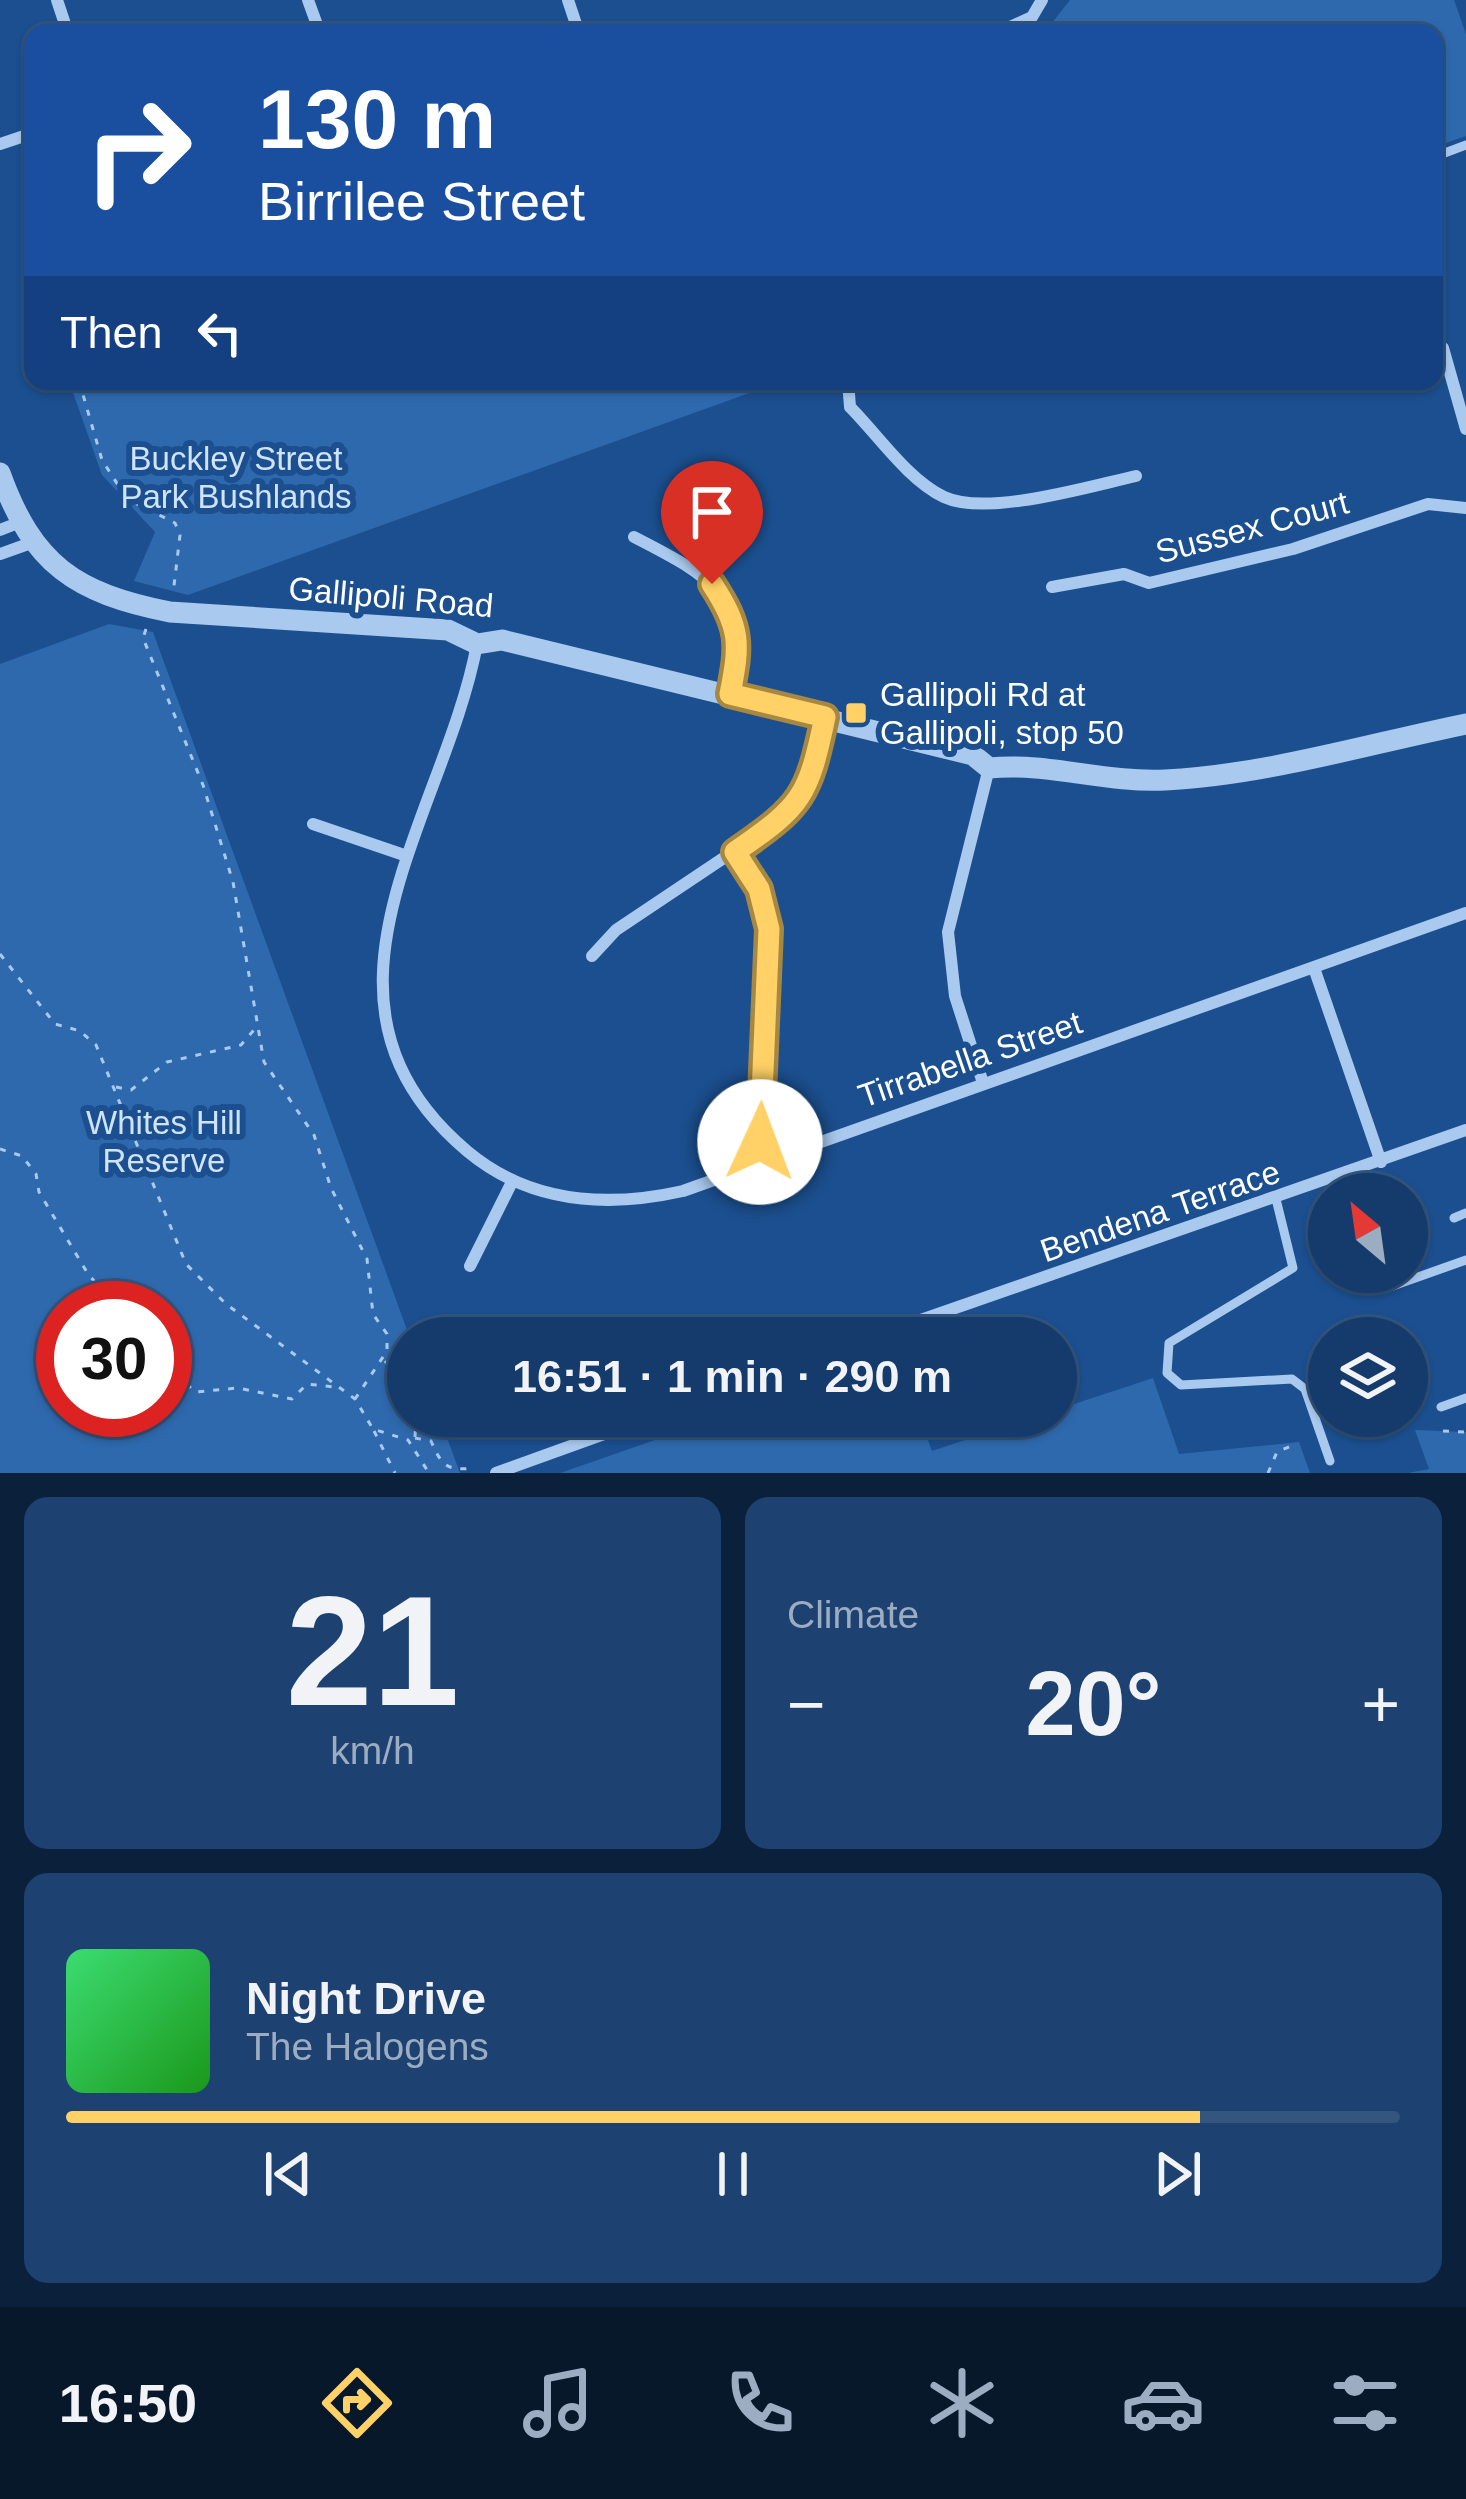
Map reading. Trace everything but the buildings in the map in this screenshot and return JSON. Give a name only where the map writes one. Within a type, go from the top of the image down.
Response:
[{"type":"street","points":[[1016,24],[1032,16],[1042,0]]},
{"type":"street","points":[[1443,348],[1466,429]]},
{"type":"street","points":[[849,390],[850,407],[947,499],[971,503],[1053,494],[1136,476]]},
{"type":"street","name":"Gallipoli Road","points":[[0,473],[9,526],[59,570],[97,593],[161,610],[448,630],[477,644],[502,640],[973,755],[989,768],[1018,765],[1163,780],[1220,774],[1466,724]]},
{"type":"street","name":"Sussex Court","points":[[1052,587],[1124,574],[1149,583],[1293,549],[1428,504],[1466,508]]},
{"type":"street","points":[[634,537],[693,567],[728,609],[740,643],[730,694]]},
{"type":"street","points":[[0,554],[31,542]]},
{"type":"street","name":"Tirrabella Street","points":[[477,644],[382,940],[388,1030],[424,1106],[481,1162],[556,1196],[603,1202],[682,1191],[1466,913]]},
{"type":"street","points":[[592,956],[616,929],[735,852],[800,800],[812,781],[825,717]]},
{"type":"street","points":[[983,1083],[955,996],[949,932],[989,768]]},
{"type":"street","points":[[313,824],[407,856]]},
{"type":"street","points":[[735,852],[759,889],[769,929],[760,1142],[765,1161]]},
{"type":"street","points":[[1314,968],[1381,1162]]},
{"type":"street","name":"Bendena Terrace","points":[[930,1317],[1466,1130]]},
{"type":"street","points":[[470,1266],[513,1180]]},
{"type":"street","points":[[496,1473],[595,1437]]},
{"type":"lane","points":[[1276,1199],[1293,1268],[1169,1343],[1166,1373],[1181,1385],[1292,1379],[1305,1389],[1330,1461]]},
{"type":"lane","points":[[1454,1218],[1466,1214]]},
{"type":"lane","points":[[1428,1273],[1466,1260]]},
{"type":"lane","points":[[1441,1407],[1466,1398]]},
{"type":"path","points":[[82,390],[102,460],[127,499],[175,523],[180,536],[161,610],[143,638],[203,784],[233,882],[264,1062],[314,1135],[331,1188],[367,1259],[374,1314],[388,1334],[384,1359],[355,1399]]},
{"type":"path","points":[[0,954],[55,1024],[80,1031],[96,1045],[186,1264],[226,1304],[355,1399],[395,1473]]},
{"type":"path","points":[[115,1087],[131,1090],[167,1062],[241,1045],[260,1023]]},
{"type":"path","points":[[0,1149],[22,1156],[36,1174],[39,1192],[94,1281]]},
{"type":"path","points":[[384,1359],[387,1363]]},
{"type":"path","points":[[192,1389],[238,1388],[292,1399],[307,1384],[339,1388]]},
{"type":"path","points":[[373,1429],[431,1441],[442,1465],[451,1471],[474,1468]]},
{"type":"path","points":[[1443,1431],[1466,1432]]},
{"type":"path","points":[[414,1437],[429,1473]]},
{"type":"path","points":[[1268,1473],[1276,1452],[1291,1446]]},
{"type":"green space","points":[[1070,0],[1454,0],[1466,34],[1466,136],[1443,144],[1443,24],[1051,24]]},
{"type":"green space","name":"Buckley Street Park Bushlands","points":[[72,390],[758,390],[188,595],[134,581],[155,532],[102,475]]},
{"type":"green space","name":"Whites Hill Reserve","points":[[109,624],[153,632],[402,1317],[387,1317],[387,1437],[447,1437],[460,1473],[0,1473],[0,664]]},
{"type":"green space","points":[[1153,1378],[1179,1454],[1299,1442],[1310,1473],[560,1473],[664,1437],[927,1437],[932,1451],[974,1437],[1077,1437],[1077,1403]]},
{"type":"green space","points":[[1428,1431],[1466,1432],[1466,1473],[1408,1473],[1429,1469],[1418,1437],[1428,1437]]},
{"type":"place","name":"Gallipoli Rd at Gallipoli, stop 50","points":[[856,713]]},
{"type":"route","points":[[712,584],[728,609],[740,643],[730,694],[825,717],[812,781],[800,800],[735,852],[759,889],[769,929],[760,1142]]}]
